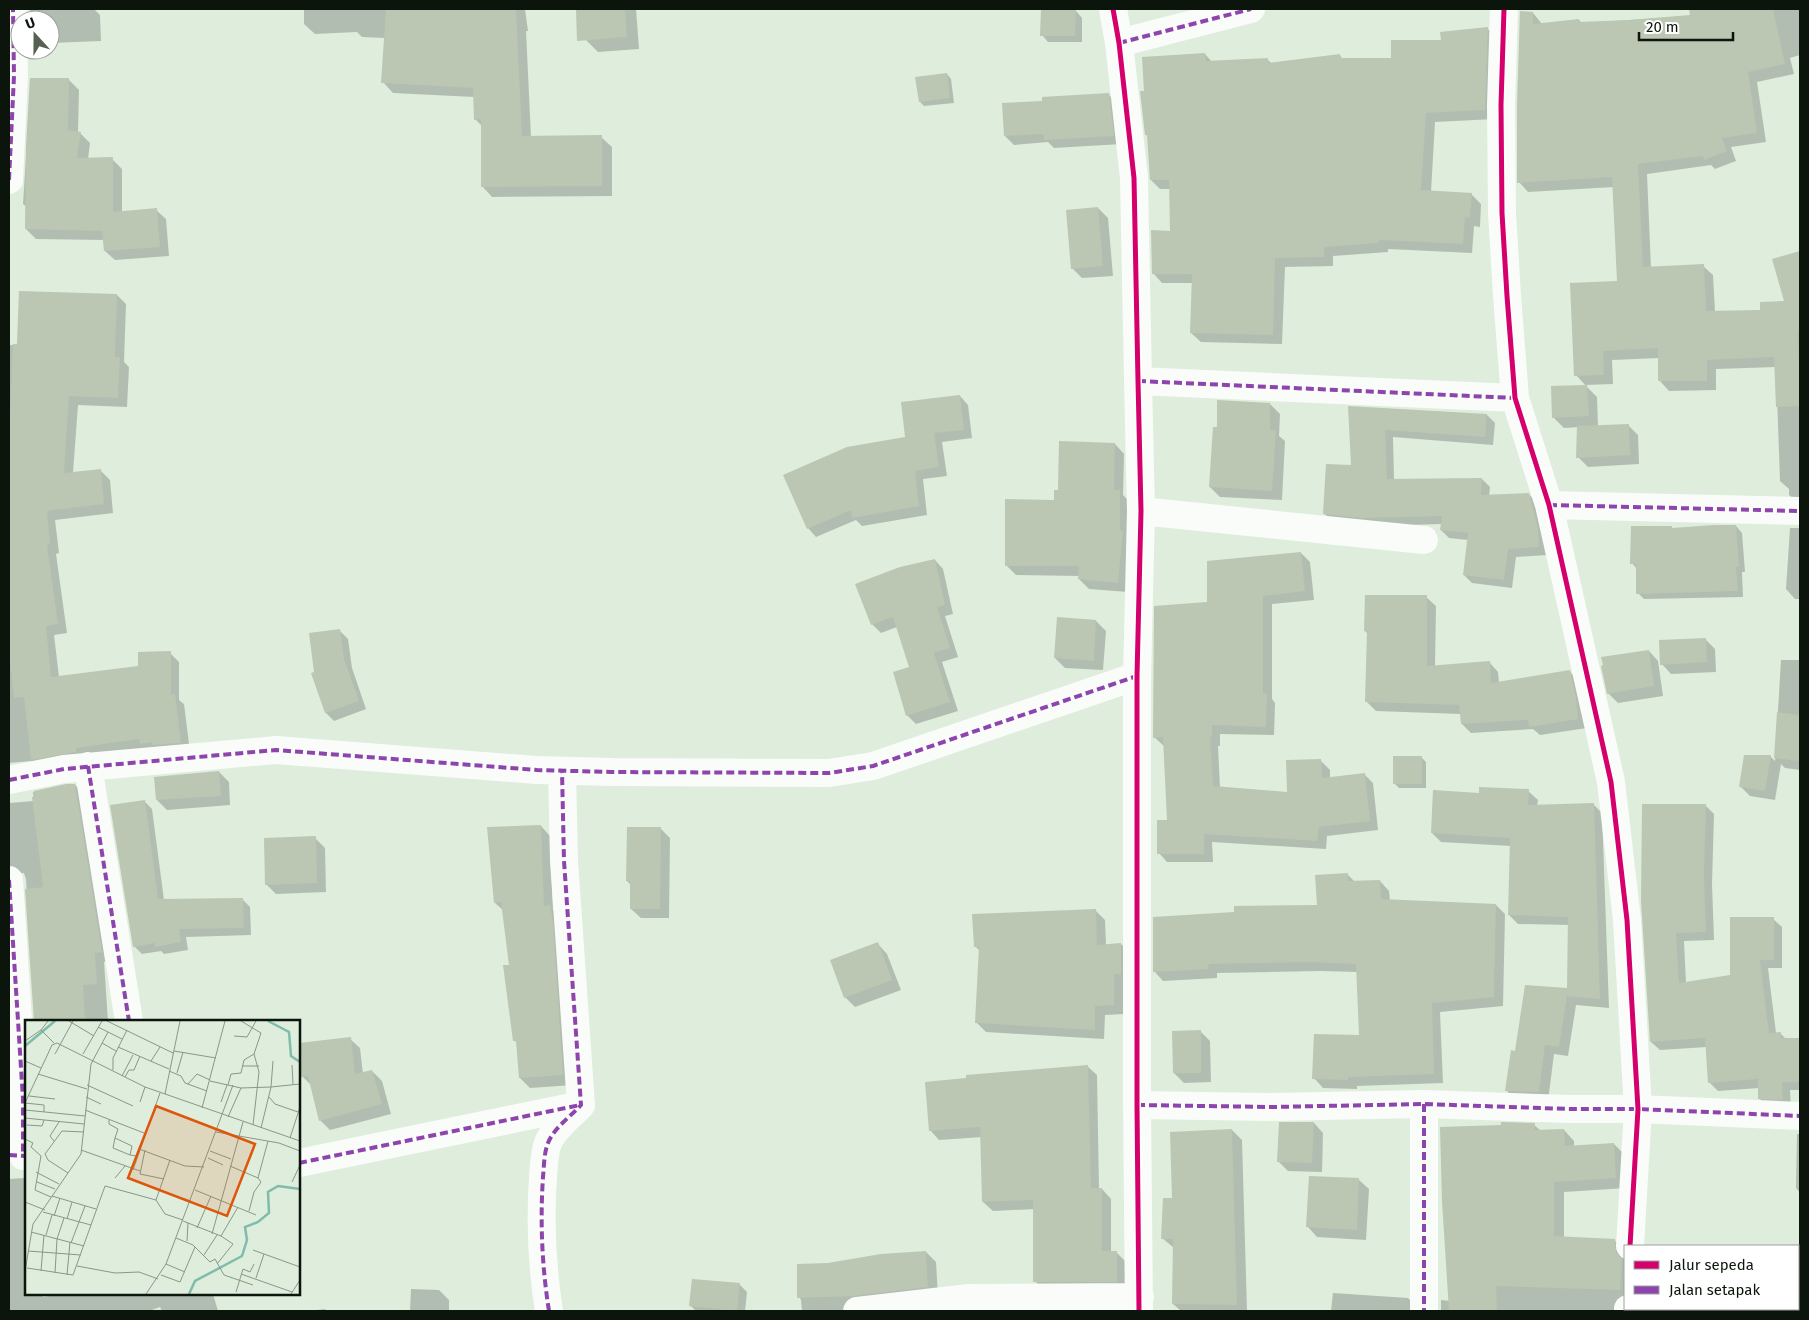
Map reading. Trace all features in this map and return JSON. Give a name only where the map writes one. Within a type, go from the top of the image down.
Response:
[{"type":"street","points":[[9,180],[14,76],[12,9]]},
{"type":"street","points":[[857,1311],[969,1298],[1140,1304],[1137,1105],[1136,676],[1141,511],[1134,178],[1113,9]]},
{"type":"street","points":[[1120,55],[1251,9]]},
{"type":"street","points":[[1504,9],[1501,105],[1502,213],[1506,296],[1515,398],[1549,505],[1611,782],[1627,920],[1638,1109],[1630,1245]]},
{"type":"street","points":[[1138,381],[1515,398]]},
{"type":"street","points":[[1549,505],[1800,511]]},
{"type":"street","points":[[1141,511],[1424,540]]},
{"type":"street","points":[[9,780],[88,766],[276,750],[562,771],[829,773],[874,766],[1136,676]]},
{"type":"street","points":[[88,766],[129,1020]]},
{"type":"street","points":[[548,1311],[543,1262],[541,1208],[545,1159],[548,1143],[554,1132],[581,1105],[564,861],[562,771]]},
{"type":"street","points":[[9,880],[13,1008],[22,1099],[20,1156]]},
{"type":"street","points":[[1424,1104],[1424,1311]]},
{"type":"street","points":[[1137,1105],[1424,1104],[1568,1109],[1638,1109],[1800,1116]]},
{"type":"street","points":[[300,1163],[581,1105]]},
{"type":"building","points":[[386,9],[516,9],[522,136],[602,135],[602,186],[481,187],[481,119],[474,120],[473,88],[381,83]]},
{"type":"building","points":[[576,9],[625,9],[627,37],[577,41]]},
{"type":"building","points":[[1041,9],[1076,10],[1075,36],[1040,36]]},
{"type":"building","points":[[1689,9],[1773,9],[1785,64],[1748,72],[1757,133],[1722,138],[1727,151],[1704,160],[1703,156],[1638,164],[1643,267],[1704,264],[1706,311],[1760,310],[1760,302],[1784,301],[1772,259],[1800,251],[1800,331],[1798,331],[1800,406],[1776,407],[1774,357],[1707,360],[1707,381],[1658,381],[1658,348],[1603,351],[1604,375],[1574,376],[1570,283],[1617,281],[1612,177],[1517,183],[1520,11],[1533,12],[1533,24],[1579,19],[1579,22],[1690,15]]},
{"type":"building","points":[[1488,27],[1485,110],[1426,113],[1421,190],[1472,193],[1470,218],[1465,217],[1463,244],[1379,240],[1379,243],[1324,247],[1324,257],[1275,258],[1273,335],[1190,333],[1192,274],[1152,274],[1151,230],[1170,231],[1169,180],[1150,180],[1147,135],[1145,135],[1140,91],[1144,91],[1142,57],[1205,53],[1206,61],[1268,58],[1268,63],[1340,54],[1341,58],[1391,58],[1391,40],[1441,40],[1440,32]]},
{"type":"building","points":[[947,73],[950,98],[919,102],[915,77]]},
{"type":"building","points":[[30,78],[69,78],[68,130],[81,132],[77,158],[113,157],[113,212],[157,208],[160,247],[104,251],[102,231],[25,229],[26,146]]},
{"type":"building","points":[[1109,93],[1114,136],[1044,140],[1043,134],[1004,136],[1002,103],[1042,101],[1042,97]]},
{"type":"building","points":[[1098,207],[1103,266],[1071,269],[1066,210]]},
{"type":"building","points":[[19,291],[117,294],[115,357],[120,357],[118,398],[69,396],[64,473],[101,469],[104,504],[47,511],[50,544],[47,545],[58,624],[46,626],[51,677],[138,666],[138,652],[171,651],[171,694],[175,694],[181,743],[152,745],[152,742],[140,744],[139,739],[76,748],[76,752],[31,760],[24,697],[14,698],[9,654],[9,438],[13,344],[17,344]]},
{"type":"building","points":[[1587,385],[1589,416],[1552,418],[1551,386]]},
{"type":"building","points":[[960,395],[964,430],[934,433],[939,467],[915,471],[919,506],[852,518],[851,510],[807,529],[783,475],[847,447],[905,437],[901,402]]},
{"type":"building","points":[[1217,400],[1270,403],[1270,430],[1276,430],[1272,491],[1209,487],[1213,427],[1217,427]]},
{"type":"building","points":[[1348,406],[1487,414],[1485,437],[1385,430],[1387,479],[1482,478],[1481,495],[1529,493],[1538,529],[1539,547],[1508,549],[1504,580],[1463,575],[1468,533],[1440,530],[1442,516],[1362,518],[1323,514],[1326,464],[1351,465]]},
{"type":"building","points":[[1629,424],[1630,455],[1576,458],[1577,426]]},
{"type":"building","points":[[1059,441],[1115,443],[1114,490],[1120,490],[1120,531],[1123,531],[1118,583],[1078,579],[1079,566],[1005,566],[1005,499],[1054,500],[1054,490],[1058,490]]},
{"type":"building","points":[[1736,525],[1739,566],[1736,567],[1738,591],[1636,594],[1636,564],[1630,564],[1631,526],[1672,526],[1672,528]]},
{"type":"building","points":[[1301,552],[1305,591],[1263,596],[1263,693],[1267,693],[1266,727],[1212,725],[1212,737],[1210,737],[1213,786],[1287,792],[1286,760],[1321,759],[1322,778],[1365,773],[1370,821],[1319,827],[1317,841],[1204,834],[1204,854],[1157,854],[1157,820],[1167,820],[1163,737],[1153,738],[1154,606],[1207,602],[1207,561]]},
{"type":"building","points":[[935,559],[945,605],[937,607],[950,648],[934,653],[950,702],[906,716],[893,672],[909,667],[893,617],[871,625],[855,584],[900,567]]},
{"type":"building","points":[[1365,595],[1427,595],[1427,666],[1490,661],[1491,683],[1570,670],[1578,719],[1529,727],[1528,720],[1461,724],[1459,705],[1365,702],[1367,631],[1364,631]]},
{"type":"building","points":[[1057,617],[1096,620],[1094,661],[1054,658]]},
{"type":"building","points":[[340,629],[344,659],[359,701],[325,713],[311,673],[314,672],[309,633]]},
{"type":"building","points":[[1706,638],[1707,662],[1660,665],[1659,640]]},
{"type":"building","points":[[1649,650],[1654,686],[1607,694],[1601,657]]},
{"type":"building","points":[[1777,712],[1800,715],[1800,761],[1774,758]]},
{"type":"building","points":[[1744,755],[1771,755],[1765,791],[1739,787]]},
{"type":"building","points":[[1393,756],[1422,756],[1422,784],[1393,784]]},
{"type":"building","points":[[219,771],[221,796],[156,800],[154,777]]},
{"type":"building","points":[[66,784],[75,784],[102,952],[95,953],[97,984],[83,985],[85,1020],[34,1020],[25,889],[43,887],[32,797],[35,797],[34,791]]},
{"type":"building","points":[[1479,787],[1529,789],[1528,805],[1594,803],[1600,999],[1567,996],[1559,1047],[1545,1045],[1539,1092],[1505,1091],[1511,1050],[1515,1051],[1525,985],[1567,988],[1568,917],[1508,915],[1510,838],[1431,833],[1433,790],[1479,793]]},
{"type":"building","points":[[145,800],[158,899],[243,898],[244,928],[179,929],[181,942],[155,947],[155,943],[133,947],[110,805]]},
{"type":"building","points":[[1642,804],[1706,804],[1704,874],[1706,932],[1676,933],[1679,983],[1730,975],[1730,917],[1774,917],[1774,960],[1760,960],[1769,1033],[1781,1032],[1781,1038],[1800,1038],[1800,1082],[1782,1082],[1783,1100],[1758,1099],[1758,1079],[1708,1083],[1705,1038],[1650,1042],[1641,901]]},
{"type":"building","points":[[541,825],[544,906],[550,905],[553,922],[563,1075],[519,1078],[516,1041],[513,1041],[503,965],[509,965],[501,902],[494,903],[487,827]]},
{"type":"building","points":[[627,827],[661,827],[660,909],[630,909],[630,881],[626,881]]},
{"type":"building","points":[[316,836],[317,883],[265,885],[264,838]]},
{"type":"building","points":[[1348,873],[1348,881],[1380,880],[1381,899],[1496,904],[1494,997],[1432,1003],[1434,1074],[1348,1077],[1348,1080],[1312,1079],[1314,1034],[1359,1035],[1356,964],[1310,962],[1208,964],[1209,969],[1153,972],[1153,917],[1234,912],[1234,906],[1317,905],[1315,875]]},
{"type":"building","points":[[1096,909],[1097,945],[1121,943],[1121,974],[1114,974],[1114,1005],[1095,1006],[1095,1030],[975,1023],[979,947],[974,947],[972,914]]},
{"type":"building","points":[[878,942],[892,980],[844,998],[830,960]]},
{"type":"building","points":[[1201,1030],[1201,1073],[1173,1073],[1172,1031]]},
{"type":"building","points":[[351,1037],[355,1074],[372,1070],[382,1104],[319,1121],[308,1076],[301,1077],[300,1043]]},
{"type":"building","points":[[1088,1065],[1091,1188],[1102,1188],[1102,1251],[1117,1251],[1117,1282],[1033,1282],[1033,1200],[982,1202],[980,1127],[929,1131],[925,1082],[966,1078],[966,1075]]},
{"type":"building","points":[[1279,1122],[1314,1122],[1312,1163],[1277,1162]]},
{"type":"building","points":[[1501,1122],[1535,1123],[1534,1130],[1564,1129],[1565,1146],[1614,1143],[1616,1178],[1554,1182],[1554,1236],[1615,1239],[1616,1253],[1622,1259],[1620,1290],[1496,1286],[1497,1311],[1449,1311],[1442,1201],[1440,1127],[1501,1125]]},
{"type":"building","points":[[1232,1129],[1237,1305],[1172,1304],[1173,1239],[1161,1239],[1163,1198],[1172,1198],[1170,1132]]},
{"type":"building","points":[[1309,1176],[1359,1178],[1357,1230],[1306,1227]]},
{"type":"building","points":[[926,1251],[928,1287],[854,1296],[797,1298],[797,1264],[828,1263],[881,1254]]},
{"type":"building","points":[[692,1279],[740,1283],[737,1311],[689,1306]]},
{"type":"marked path","points":[[9,180],[14,76],[13,9]]},
{"type":"marked path","points":[[1119,43],[1251,9]]},
{"type":"marked path","points":[[1138,381],[1515,398]]},
{"type":"marked path","points":[[1549,505],[1800,511]]},
{"type":"marked path","points":[[9,780],[64,769],[276,750],[537,770],[829,773],[873,766],[1137,676]]},
{"type":"marked path","points":[[88,766],[129,1020]]},
{"type":"marked path","points":[[549,1311],[543,1261],[542,1228],[545,1155],[548,1143],[554,1132],[581,1105],[564,861],[562,771]]},
{"type":"marked path","points":[[9,880],[23,1099],[23,1156]]},
{"type":"marked path","points":[[1424,1104],[1424,1311]]},
{"type":"marked path","points":[[1137,1105],[1271,1107],[1424,1104],[1569,1109],[1638,1109],[1800,1116]]},
{"type":"marked path","points":[[300,1163],[580,1105]]},
{"type":"marked path","points":[[9,1155],[25,1156]]},
{"type":"cycle path","points":[[1113,9],[1119,43],[1134,178],[1141,511],[1137,676],[1139,1311]]},
{"type":"cycle path","points":[[1504,9],[1501,105],[1502,213],[1515,398],[1549,505],[1611,782],[1627,920],[1638,1109],[1630,1245]]}]
